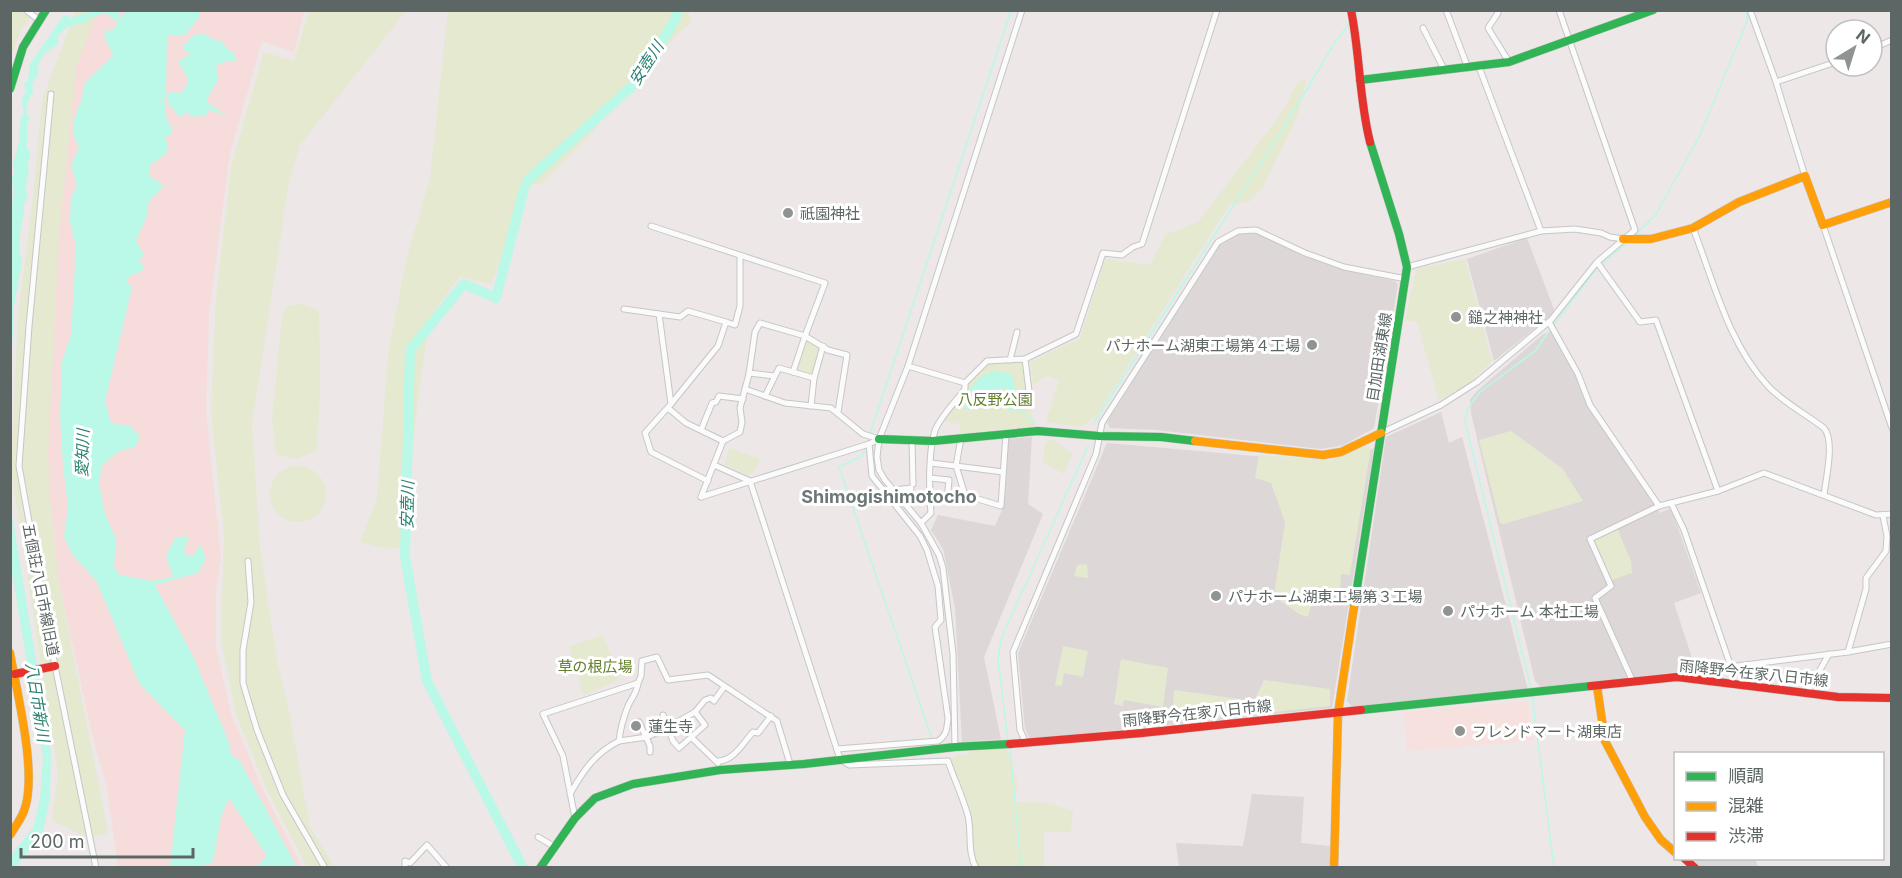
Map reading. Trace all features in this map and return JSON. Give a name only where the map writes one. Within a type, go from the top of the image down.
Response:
[{"type":"main road","points":[[10,89],[19,53],[46,10]]},
{"type":"main road","points":[[1360,80],[1509,62],[1653,10]]},
{"type":"main road","name":"目加田湖東線","points":[[1334,867],[1338,712],[1407,267],[1403,246],[1368,138],[1352,11]]},
{"type":"main road","points":[[1623,239],[1670,236],[1693,228],[1739,202],[1806,176],[1823,225],[1892,202]]},
{"type":"main road","points":[[879,439],[933,441],[1038,431],[1100,436],[1161,437],[1323,455],[1341,452],[1381,433]]},
{"type":"main road","points":[[10,653],[17,674],[29,768],[29,790],[24,811],[10,836]]},
{"type":"main road","points":[[17,674],[52,666]]},
{"type":"main road","name":"雨降野今在家八日市線","points":[[540,867],[575,818],[595,798],[616,789],[720,770],[804,764],[955,747],[1026,743],[1529,694],[1677,677],[1807,693],[1874,699],[1892,698]]},
{"type":"main road","points":[[1597,686],[1605,741],[1645,817],[1661,840],[1674,851]]},
{"type":"street","points":[[26,10],[39,20]]},
{"type":"street","points":[[955,747],[956,710],[946,577],[939,555],[921,523],[885,480],[879,470],[877,457],[879,439],[908,366],[1022,10]]},
{"type":"street","points":[[921,523],[931,513],[930,478],[936,428],[965,389],[965,383],[987,361],[1025,359],[1076,334],[1103,253],[1122,255],[1132,247],[1142,244],[1217,10]]},
{"type":"street","points":[[1446,10],[1468,68]]},
{"type":"street","points":[[1497,10],[1498,13],[1488,28],[1509,62]]},
{"type":"street","points":[[1381,433],[1441,405],[1464,391],[1549,321],[1599,264],[1635,230],[1558,10]]},
{"type":"street","points":[[1750,10],[1806,176]]},
{"type":"street","points":[[1423,28],[1445,70]]},
{"type":"street","points":[[1776,82],[1824,66]]},
{"type":"street","points":[[1479,67],[1541,231]]},
{"type":"street","name":"五個荘八日市線旧道","points":[[51,94],[29,326],[19,466],[52,666],[96,867]]},
{"type":"street","points":[[1823,225],[1891,428]]},
{"type":"street","points":[[651,226],[825,283],[793,372]]},
{"type":"street","points":[[1693,228],[1720,302],[1749,361],[1770,388],[1829,433],[1829,456],[1824,495]]},
{"type":"street","points":[[1407,267],[1541,231],[1575,229],[1623,239]]},
{"type":"street","points":[[1026,743],[1020,730],[1013,652],[1096,454],[1102,423],[1218,242],[1238,231],[1256,230],[1305,253],[1344,267],[1406,279]]},
{"type":"street","points":[[624,309],[680,317],[688,311],[735,325],[740,306],[740,257]]},
{"type":"street","points":[[1599,264],[1640,322],[1656,320],[1718,491]]},
{"type":"street","points":[[659,314],[669,406],[686,423],[723,441]]},
{"type":"street","points":[[1549,321],[1578,374],[1590,405],[1659,506]]},
{"type":"street","points":[[708,481],[651,452],[645,433],[718,346],[726,322]]},
{"type":"street","points":[[838,412],[847,355],[805,336],[760,323],[755,332],[749,373],[740,408],[742,422],[740,432],[723,441],[701,497],[879,439]]},
{"type":"street","points":[[1010,360],[1017,333]]},
{"type":"street","points":[[811,406],[814,378],[823,346]]},
{"type":"street","points":[[1025,359],[1029,391]]},
{"type":"street","points":[[908,366],[965,383]]},
{"type":"street","points":[[765,396],[779,368],[814,378]]},
{"type":"street","points":[[749,373],[774,376]]},
{"type":"street","points":[[745,388],[785,403],[831,408],[863,434],[879,439]]},
{"type":"street","points":[[701,430],[712,403],[716,402],[718,396],[743,399]]},
{"type":"street","points":[[961,438],[956,466],[966,495],[1001,506],[1006,434]]},
{"type":"street","points":[[894,490],[912,486],[912,440]]},
{"type":"street","points":[[837,749],[938,741],[944,737],[947,729],[948,718],[935,627],[941,620],[938,586],[927,550],[920,536],[872,476],[869,444]]},
{"type":"street","points":[[931,463],[1003,472]]},
{"type":"street","points":[[714,465],[750,481],[840,759],[849,765],[948,761],[968,817],[970,852],[976,867]]},
{"type":"street","points":[[1633,682],[1595,598],[1611,586],[1590,539],[1659,506],[1718,491],[1764,473],[1876,515],[1892,514]]},
{"type":"street","points":[[930,478],[949,480],[947,501]]},
{"type":"street","points":[[1671,503],[1684,530],[1731,667]]},
{"type":"street","points":[[1848,652],[1866,589],[1866,578],[1886,551],[1887,536],[1883,516]]},
{"type":"street","points":[[248,561],[251,602],[243,650],[243,683],[257,730],[283,795],[325,867]]},
{"type":"street","points":[[1712,680],[1721,668],[1848,652],[1892,644]]},
{"type":"street","points":[[1807,693],[1829,654]]},
{"type":"street","points":[[619,741],[628,705],[637,690],[642,661],[657,657],[668,680],[708,675],[777,721],[790,764]]},
{"type":"street","points":[[575,818],[563,756],[543,714],[638,683]]},
{"type":"street","points":[[570,794],[583,770],[603,749],[619,741],[647,737],[667,728],[695,712],[705,700],[711,698],[714,701],[724,687]]},
{"type":"street","points":[[663,715],[673,741],[679,748],[705,725],[695,712]]},
{"type":"street","points":[[717,761],[723,761],[732,756],[753,732],[759,733],[771,717]]},
{"type":"street","points":[[639,722],[647,737],[650,752]]},
{"type":"street","points":[[692,738],[717,761],[720,770]]},
{"type":"street","points":[[538,837],[555,846]]},
{"type":"street","points":[[405,867],[405,861],[410,863],[427,845],[447,867]]},
{"type":"shaded area","points":[[1245,232],[1262,235],[1303,256],[1348,271],[1395,281],[1398,284],[1374,428],[1344,445],[1321,449],[1156,430],[1110,428],[1107,422],[1220,245]]},
{"type":"shaded area","points":[[1527,238],[1555,312],[1494,361],[1467,259]]},
{"type":"shaded area","points":[[1552,330],[1583,391],[1582,395],[1660,513],[1671,508],[1701,593],[1674,603],[1696,670],[1541,687],[1535,681],[1471,413],[1470,400],[1476,392],[1542,335]]},
{"type":"shaded area","name":"パナホーム 本社工場","points":[[1441,412],[1449,443],[1462,437],[1528,690],[1352,707],[1347,701],[1386,437]]},
{"type":"shaded area","points":[[1032,437],[1028,504],[1043,514],[984,657],[1001,739],[962,742],[955,608],[943,549],[931,530],[938,515],[995,526],[1003,508],[1008,439]]},
{"type":"shaded area","points":[[1107,443],[1344,464],[1374,448],[1332,708],[1030,739],[1025,729],[1018,653]]},
{"type":"shaded area","points":[[1528,701],[1533,741],[1407,751],[1404,712]]},
{"type":"shaded area","points":[[1252,794],[1304,797],[1301,843],[1330,846],[1330,867],[1179,867],[1176,843],[1243,846]]},
{"type":"shaded area","points":[[1693,860],[1755,860],[1758,866],[1769,867],[1700,867]]},
{"type":"green space","points":[[688,10],[691,22],[639,72],[589,136],[540,185],[532,183],[491,284],[460,276],[430,317],[401,547],[388,549],[360,542],[377,499],[388,355],[406,261],[430,178],[448,11]]},
{"type":"green space","points":[[11,11],[35,11],[21,30],[11,56]]},
{"type":"green space","points":[[76,11],[97,11],[50,498],[59,582],[108,833],[88,838],[52,820],[58,773],[11,469],[18,315],[33,199],[42,100]]},
{"type":"green space","points":[[309,11],[406,11],[300,145],[289,181],[252,424],[260,549],[277,662],[287,701],[310,827],[335,867],[307,867],[266,788],[236,714],[221,641],[224,535],[211,412],[216,300],[231,167],[264,52],[294,61]]},
{"type":"green space","points":[[1306,80],[1297,117],[1263,187],[1249,202],[1229,205],[1097,415],[1079,427],[1046,422],[1059,380],[1047,376],[1033,385],[1030,362],[1080,339],[1105,259],[1150,265],[1165,235],[1198,222],[1284,110],[1298,81]]},
{"type":"green space","points":[[1465,259],[1492,361],[1467,385],[1439,400],[1417,321],[1405,321],[1416,269]]},
{"type":"green space","points":[[301,304],[319,310],[320,393],[317,451],[294,459],[276,454],[272,419],[282,317],[286,307]]},
{"type":"green space","points":[[806,338],[821,348],[813,375],[796,369]]},
{"type":"green space","name":"八反野公園","points":[[1022,362],[1035,426],[959,434],[960,424],[944,421],[964,387],[978,371],[993,363]]},
{"type":"green space","points":[[1511,431],[1563,469],[1583,501],[1500,523],[1479,440]]},
{"type":"green space","points":[[1052,439],[1072,454],[1064,474],[1043,462],[1045,443]]},
{"type":"green space","points":[[1364,446],[1371,448],[1350,575],[1341,574],[1340,597],[1314,592],[1308,617],[1299,614],[1278,599],[1275,589],[1285,522],[1271,483],[1255,478],[1259,455],[1330,460]]},
{"type":"green space","points":[[729,448],[760,459],[753,473],[747,475],[725,465]]},
{"type":"green space","points":[[293,466],[303,466],[318,474],[324,483],[326,494],[324,505],[318,514],[303,522],[293,522],[282,517],[275,510],[270,499],[270,489],[275,478],[282,471]]},
{"type":"green space","points":[[1617,528],[1631,561],[1632,573],[1610,581],[1592,539]]},
{"type":"green space","points":[[1087,564],[1088,578],[1074,576],[1077,565]]},
{"type":"green space","name":"草の根広場","points":[[603,635],[619,676],[617,681],[584,695],[569,647]]},
{"type":"green space","points":[[1063,646],[1088,651],[1083,677],[1064,673],[1062,686],[1055,685]]},
{"type":"green space","points":[[1121,659],[1168,668],[1163,707],[1124,700],[1123,706],[1114,704]]},
{"type":"green space","points":[[1264,680],[1330,689],[1330,706],[1172,723],[1174,690],[1254,701]]},
{"type":"green space","points":[[1007,749],[1018,785],[1013,802],[1046,803],[1073,811],[1071,832],[1044,832],[1044,867],[979,867],[973,857],[970,814],[951,761],[959,754],[967,756],[972,750]]},
{"type":"sand","points":[[97,11],[304,11],[294,52],[262,41],[230,153],[209,313],[206,412],[221,560],[216,587],[216,648],[231,714],[263,790],[302,867],[118,867],[107,788],[91,729],[59,582],[48,454],[59,236],[76,68]]},
{"type":"water","name":"愛知川","points":[[92,11],[120,11],[119,21],[126,11],[200,11],[199,17],[185,35],[167,35],[166,94],[168,95],[170,91],[178,94],[179,91],[184,93],[183,90],[188,84],[180,60],[190,55],[183,49],[185,45],[182,44],[187,43],[191,37],[202,33],[219,42],[221,39],[221,43],[225,42],[222,46],[226,46],[236,57],[235,61],[223,62],[215,68],[219,78],[207,99],[207,102],[226,115],[208,110],[207,115],[191,117],[187,111],[183,117],[179,116],[167,102],[167,98],[164,98],[167,120],[172,128],[172,134],[165,137],[168,146],[166,154],[150,165],[149,176],[163,185],[149,201],[146,219],[136,240],[144,255],[139,260],[143,270],[129,277],[126,282],[132,287],[105,401],[111,423],[130,426],[140,436],[135,447],[119,451],[102,465],[99,483],[105,514],[116,539],[114,567],[120,575],[152,581],[173,577],[166,556],[175,538],[189,536],[184,548],[187,556],[194,555],[200,544],[206,558],[198,573],[155,585],[193,656],[230,745],[231,755],[240,761],[297,867],[276,867],[274,864],[271,867],[256,867],[267,856],[229,798],[221,816],[213,862],[199,867],[170,867],[185,730],[139,683],[97,582],[72,554],[64,537],[68,507],[60,417],[62,362],[71,335],[76,247],[70,221],[71,197],[77,186],[71,165],[79,147],[75,140],[73,127],[86,83],[113,54],[104,37],[106,30],[112,31],[118,23],[106,13],[88,19],[84,24],[72,25],[62,31],[57,38],[59,43],[44,54],[37,67],[39,72],[32,84],[33,93],[27,109],[27,115],[30,116],[27,124],[27,149],[31,153],[27,166],[29,171],[26,186],[27,197],[23,207],[19,248],[22,261],[14,306],[11,374],[10,224],[14,188],[11,178],[15,173],[13,165],[19,142],[21,125],[19,122],[24,112],[21,100],[26,92],[24,83],[28,81],[30,64],[63,16],[71,18]]},
{"type":"water","points":[[997,371],[1011,374],[1017,394],[1010,395],[1005,386],[999,396],[1017,409],[1008,410],[998,400],[972,403],[969,410],[966,409],[962,401],[976,382]],"holes":[[[977,390],[986,390],[989,396],[983,400],[975,400],[971,396]]]},
{"type":"water","name":"八日市新川","points":[[10,503],[51,752],[50,798],[43,832],[15,868],[11,867],[11,855],[33,828],[40,798],[43,758],[11,566]]},
{"type":"waterway","name":"安壺川","points":[[527,181],[639,80],[676,18],[678,10]]},
{"type":"waterway","points":[[870,433],[1011,10]]},
{"type":"waterway","points":[[1356,15],[1359,10]]},
{"type":"waterway","points":[[1635,235],[1655,216],[1700,135],[1747,21],[1747,10]]},
{"type":"waterway","points":[[1093,424],[1289,119],[1335,42],[1350,23]]},
{"type":"waterway","name":"安壺川","points":[[523,868],[427,681],[405,557],[410,350],[464,284],[496,298],[524,189]]},
{"type":"waterway","points":[[1601,265],[1627,243]]},
{"type":"waterway","points":[[1553,326],[1597,268]]},
{"type":"waterway","points":[[1531,688],[1465,422],[1468,408],[1480,392],[1535,351],[1550,330]]},
{"type":"waterway","points":[[1014,409],[1036,423]]},
{"type":"waterway","points":[[866,446],[862,456],[839,467],[931,736]]},
{"type":"waterway","points":[[1008,741],[998,660],[1001,639],[1088,446]]},
{"type":"waterway","points":[[1532,696],[1554,868]]},
{"type":"waterway","points":[[1010,746],[1021,868]]},
{"type":"traffic: fast","points":[[10,89],[23,47],[46,10]]},
{"type":"traffic: fast","points":[[1360,80],[1509,62],[1653,10]]},
{"type":"traffic: fast","points":[[1354,607],[1407,267],[1370,142]]},
{"type":"traffic: fast","points":[[879,439],[933,441],[1038,431],[1099,436],[1161,437],[1195,441]]},
{"type":"traffic: fast","points":[[1361,710],[1591,686]]},
{"type":"traffic: fast","points":[[540,868],[575,818],[595,798],[633,784],[720,770],[804,764],[955,747],[1010,744]]},
{"type":"traffic: slow","points":[[1623,239],[1651,239],[1693,228],[1739,202],[1805,176],[1823,225],[1892,202]]},
{"type":"traffic: slow","points":[[1195,441],[1323,455],[1341,452],[1381,433]]},
{"type":"traffic: slow","points":[[1334,868],[1338,713],[1354,607]]},
{"type":"traffic: slow","points":[[10,653],[25,733],[29,777],[24,811],[10,835]]},
{"type":"traffic: slow","points":[[1597,686],[1605,741],[1645,817],[1661,840],[1674,851]]},
{"type":"traffic: jam","points":[[1351,10],[1370,142]]},
{"type":"traffic: jam","points":[[15,674],[55,666]]},
{"type":"traffic: jam","points":[[1591,686],[1677,677],[1838,697],[1892,698]]},
{"type":"traffic: jam","points":[[1010,744],[1361,710]]},
{"type":"traffic: jam","points":[[1686,860],[1695,868]]},
{"type":"place","name":"祇園神社","points":[[788,213]]},
{"type":"place","name":"鎚之神神社","points":[[1456,317]]},
{"type":"place","name":"パナホーム湖東工場第４工場","points":[[1312,345]]},
{"type":"place","name":"パナホーム湖東工場第３工場","points":[[1216,596]]},
{"type":"place","name":"パナホーム 本社工場","points":[[1448,611]]},
{"type":"place","name":"蓮生寺","points":[[636,726]]},
{"type":"place","name":"フレンドマート湖東店","points":[[1460,731]]},
{"type":"district","name":"Shimogishimotocho","points":[[889,496]]}]
